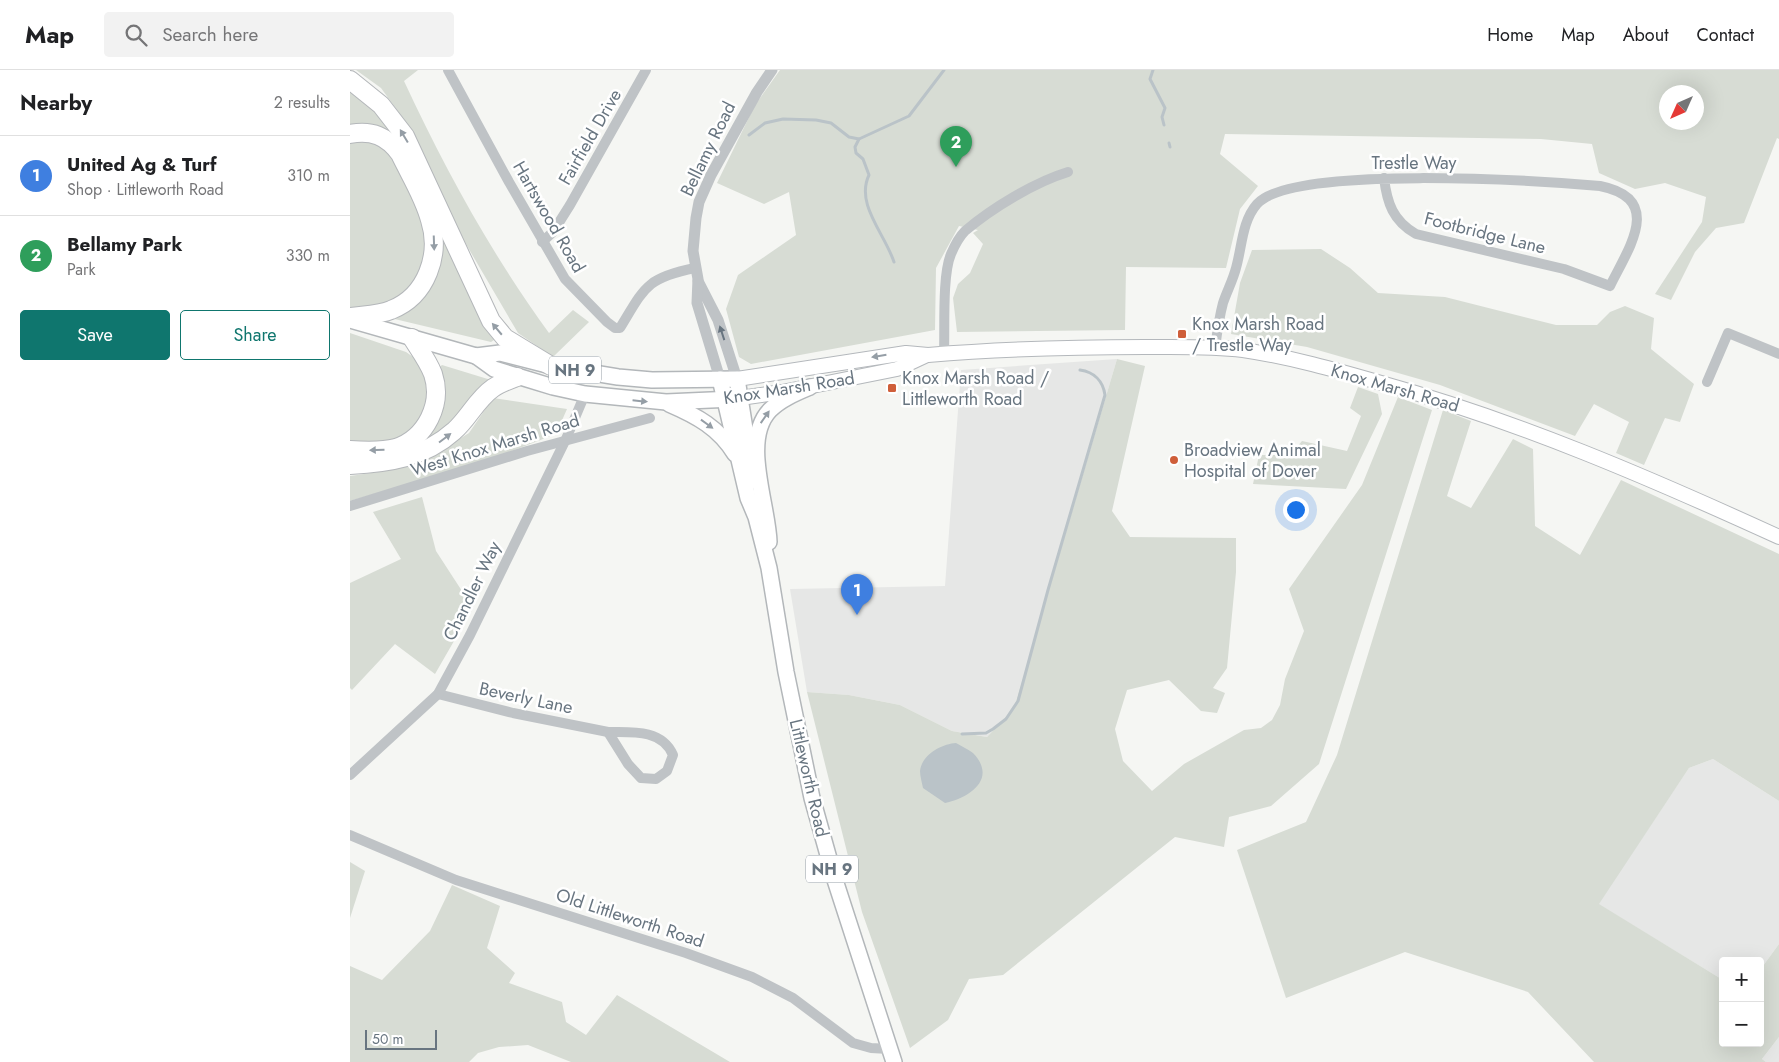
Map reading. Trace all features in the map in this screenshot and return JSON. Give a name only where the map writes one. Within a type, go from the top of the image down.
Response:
[{"type":"highway","points":[[350,80],[381,105],[405,136],[491,321],[505,338],[551,366]]},
{"type":"highway","points":[[350,134],[375,134],[393,145],[400,154],[430,219],[434,246],[430,271],[409,298],[393,309],[350,318]]},
{"type":"highway","points":[[350,450],[381,451],[396,448],[411,441],[427,424],[436,400],[435,383],[430,367],[412,338]]},
{"type":"highway","points":[[350,465],[397,460],[438,443],[454,431],[491,389],[517,377]]},
{"type":"main road","name":"Knox Marsh Road","points":[[350,318],[476,356],[494,369],[517,377],[585,394],[666,402],[733,398],[810,387],[898,369],[928,354]]},
{"type":"main road","name":"Knox Marsh Road","points":[[476,356],[500,353],[551,366],[643,379],[737,379],[906,353],[928,354],[1071,347],[1244,350],[1325,367],[1441,400],[1570,447],[1665,486],[1779,537]]},
{"type":"main road","name":"Littleworth Road","points":[[720,379],[733,398],[755,495],[756,517]]},
{"type":"main road","name":"Littleworth Road","points":[[737,379],[733,398],[739,459],[748,498],[756,517],[769,568],[786,672],[812,798],[838,889],[892,1055]]},
{"type":"main road","points":[[769,568],[769,526],[758,470],[757,434],[762,419],[770,410],[787,398],[810,387]]},
{"type":"main road","name":"NH 9","points":[[666,402],[697,416],[710,425],[722,435],[739,459]]},
{"type":"street","name":"Hartswood Road","points":[[448,70],[542,242],[574,290],[615,328],[620,328],[649,284],[669,274],[696,274]]},
{"type":"street","name":"Fairfield Drive","points":[[542,242],[554,232],[646,70]]},
{"type":"street","name":"Bellamy Road","points":[[720,379],[697,303],[694,234],[699,202],[704,189],[770,70]]},
{"type":"street","points":[[944,353],[946,290],[950,255],[964,232],[1007,202],[1053,177],[1068,172]]},
{"type":"street","name":"Trestle Way","points":[[1215,348],[1223,303],[1235,270],[1246,226],[1256,204],[1265,196],[1286,189],[1384,178],[1590,185],[1612,188],[1622,193],[1635,207],[1638,218],[1637,230],[1610,286]]},
{"type":"street","name":"Footbridge Lane","points":[[1384,178],[1389,204],[1393,213],[1402,225],[1416,234],[1557,267],[1610,286]]},
{"type":"street","name":"Bellamy Road","points":[[696,274],[718,320],[737,379]]},
{"type":"street","points":[[1707,382],[1728,333],[1779,354]]},
{"type":"street","name":"Chandler Way","points":[[350,775],[438,694],[470,635],[566,439],[585,394]]},
{"type":"street","name":"West Knox Marsh Road","points":[[350,506],[566,439],[650,418]]},
{"type":"street","name":"Beverly Lane","points":[[438,694],[513,713],[608,732],[641,733],[655,736],[670,748],[673,754],[672,763],[661,777],[651,780],[641,778],[628,764],[608,732]]},
{"type":"street","name":"Old Littleworth Road","points":[[350,835],[456,880],[677,950],[752,977],[800,1002],[853,1043],[892,1055]]},
{"type":"shaded area","points":[[356,70],[418,70],[404,81],[470,211],[528,303],[549,333],[573,310],[589,322],[553,357],[518,333],[463,239],[413,132],[381,88]]},
{"type":"shaded area","points":[[780,70],[1779,70],[1779,139],[1777,138],[1744,223],[1716,228],[1695,252],[1671,300],[1655,294],[1702,222],[1706,197],[1665,183],[1635,189],[1599,173],[1592,144],[1541,139],[1225,134],[1220,154],[1258,186],[1240,209],[1226,268],[1126,267],[1125,330],[957,332],[953,298],[958,284],[970,273],[983,244],[973,233],[978,230],[959,226],[936,268],[935,330],[751,364],[739,357],[726,309],[738,275],[796,235],[789,192],[764,204],[717,183],[755,105]]},
{"type":"shaded area","points":[[350,89],[386,121],[497,338],[491,342],[382,316],[434,263],[403,155],[350,128]]},
{"type":"shaded area","points":[[350,139],[375,143],[391,155],[426,228],[427,251],[423,266],[416,279],[395,300],[381,306],[366,308],[350,307]]},
{"type":"shaded area","points":[[1321,249],[1350,268],[1378,293],[1445,297],[1556,325],[1597,325],[1610,312],[1625,306],[1654,318],[1651,349],[1694,384],[1680,422],[1665,418],[1644,465],[1616,453],[1629,422],[1594,404],[1575,436],[1440,385],[1307,347],[1231,334],[1240,283],[1252,250]]},
{"type":"shaded area","points":[[350,333],[406,352],[421,364],[432,402],[406,438],[350,447]]},
{"type":"shaded area","points":[[1117,359],[1014,708],[987,737],[952,731],[900,705],[849,695],[807,692],[790,589],[945,586],[961,370]]},
{"type":"shaded area","points":[[1117,359],[1145,366],[1112,511],[1130,537],[1236,538],[1236,572],[1227,668],[1213,688],[1225,693],[1217,713],[1201,711],[1169,680],[1127,690],[1115,729],[1123,761],[1152,791],[1184,764],[1244,730],[1261,728],[1272,720],[1280,705],[1285,679],[1304,631],[1289,589],[1362,485],[1398,397],[1432,410],[1319,764],[1271,806],[1229,817],[1224,847],[1175,837],[1003,975],[969,979],[948,1020],[910,1048],[862,912],[807,692],[849,695],[900,705],[952,731],[987,737],[1014,708]]},
{"type":"shaded area","points":[[442,365],[491,380],[439,438],[414,444],[436,370]]},
{"type":"shaded area","points":[[1358,387],[1378,394],[1382,414],[1346,489],[1253,484],[1259,455],[1290,455],[1302,441],[1347,451],[1361,416],[1350,408]]},
{"type":"shaded area","points":[[493,398],[567,409],[556,434],[486,461],[350,501],[350,476],[385,471],[435,454],[469,433]]},
{"type":"shaded area","points":[[1443,410],[1471,421],[1447,496],[1471,508],[1513,439],[1533,449],[1535,526],[1580,555],[1621,480],[1779,554],[1779,801],[1713,759],[1689,768],[1599,904],[1719,978],[1719,1047],[1764,1047],[1764,965],[1779,944],[1779,1037],[1762,1059],[1766,1062],[1594,1062],[1528,992],[1405,952],[1286,998],[1237,850],[1306,822],[1337,755]]},
{"type":"shaded area","points":[[422,497],[436,551],[473,608],[435,674],[395,644],[352,690],[350,688],[350,583],[401,559],[373,512]]},
{"type":"shaded area","points":[[956,743],[973,753],[980,762],[983,771],[977,786],[971,792],[945,803],[923,788],[920,771],[924,760],[934,751],[945,745]]},
{"type":"shaded area","points":[[1713,759],[1779,801],[1779,944],[1764,965],[1764,957],[1719,957],[1719,978],[1598,904],[1689,768]]},
{"type":"shaded area","points":[[350,862],[365,871],[350,918]]},
{"type":"shaded area","points":[[452,885],[500,906],[487,948],[515,973],[509,983],[562,1002],[566,1022],[586,1035],[617,995],[730,1062],[571,1062],[528,1045],[499,1047],[478,1053],[469,1062],[350,1062],[350,966],[382,980],[430,931]]},
{"type":"shaded area","points":[[1779,1037],[1779,1062],[1766,1062],[1762,1059]]},
{"type":"waterway","points":[[749,135],[765,123],[783,119],[816,120],[831,123],[849,137],[859,139],[909,116],[944,70]]},
{"type":"waterway","points":[[1153,70],[1150,79],[1165,108],[1162,117],[1164,125]]},
{"type":"waterway","points":[[859,139],[855,147],[856,153],[863,159],[869,175],[866,186],[868,208],[894,262]]},
{"type":"waterway","points":[[1169,143],[1170,147]]},
{"type":"waterway","points":[[962,734],[986,733],[993,729],[1006,719],[1018,701],[1105,395],[1100,381],[1094,375],[1080,370]]},
{"type":"place","name":"Bellamy Park","points":[[956,167]]},
{"type":"place","name":"Knox Marsh Road / Trestle Way","points":[[1182,334]]},
{"type":"place","name":"Knox Marsh Road / Littleworth Road","points":[[892,388]]},
{"type":"place","name":"Broadview Animal Hospital of Dover","points":[[1174,460]]},
{"type":"place","name":"United Ag & Turf","points":[[857,615]]}]
